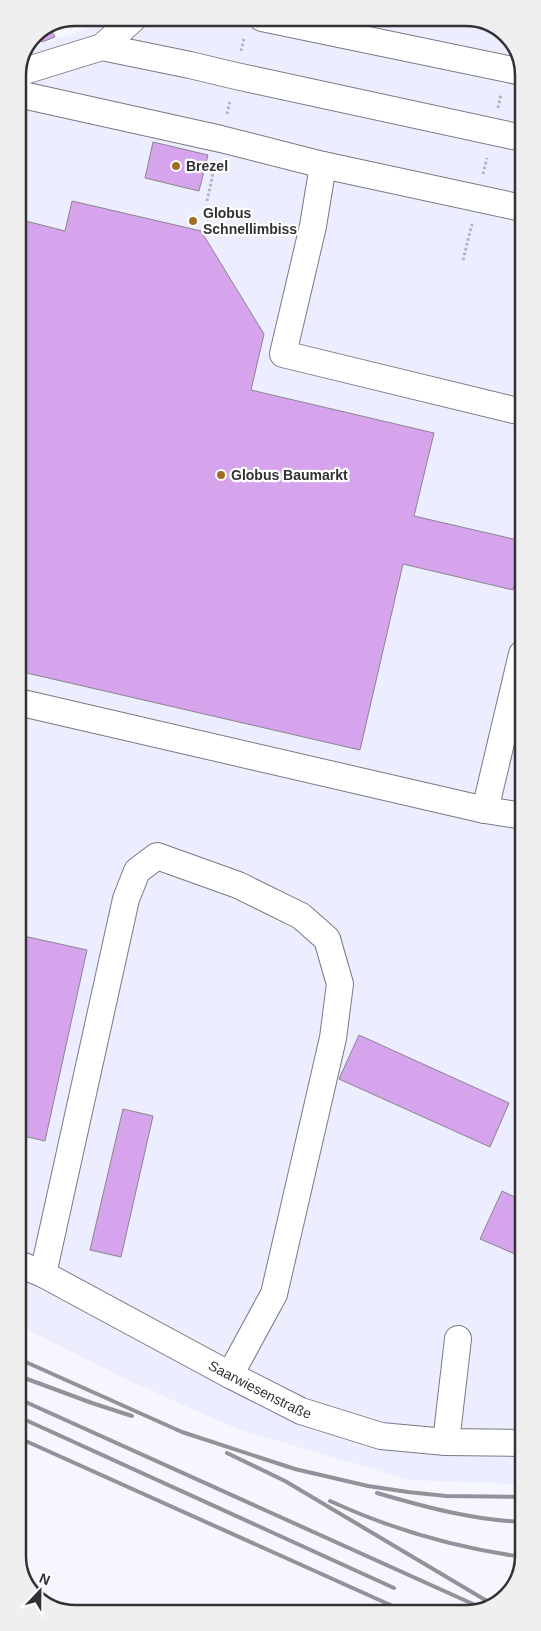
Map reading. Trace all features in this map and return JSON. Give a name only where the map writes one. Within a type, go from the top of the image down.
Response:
[{"type":"street","points":[[27,70],[102,47],[125,26]]},
{"type":"street","points":[[301,26],[514,70]]},
{"type":"street","points":[[102,47],[515,136]]},
{"type":"street","points":[[26,96],[221,139],[323,165],[515,206]]},
{"type":"street","points":[[323,165],[313,226],[283,354],[515,410]]},
{"type":"street","points":[[486,810],[515,684]]},
{"type":"street","points":[[26,704],[486,810],[515,815]]},
{"type":"street","points":[[43,1274],[126,899],[137,871],[157,856],[238,885],[301,916],[327,939],[340,984],[333,1038],[274,1294],[230,1375]]},
{"type":"street","name":"Saarwiesenstraße","points":[[26,1267],[43,1274],[230,1375],[301,1411],[381,1436],[446,1442],[515,1443]]},
{"type":"street","points":[[446,1442],[458,1339]]},
{"type":"path","points":[[207,201],[244,37]]},
{"type":"shaded area","points":[[89,26],[469,26],[482,29],[496,36],[507,48],[513,62],[515,75],[515,1484],[410,1480],[237,1429],[119,1376],[26,1329],[26,75],[30,56],[37,45],[84,30]]},
{"type":"building","points":[[52,32],[55,37],[42,42],[48,34]]},
{"type":"building","name":"Brezel","points":[[153,142],[208,155],[199,191],[145,178]]},
{"type":"building","name":"Globus Baumarkt","points":[[72,201],[201,231],[264,334],[251,390],[434,433],[414,516],[515,539],[515,582],[513,590],[403,564],[360,750],[26,673],[26,221],[65,231]]},
{"type":"building","points":[[26,937],[87,950],[45,1141],[26,1137]]},
{"type":"building","points":[[359,1035],[509,1103],[490,1147],[339,1079]]},
{"type":"building","points":[[123,1109],[153,1116],[121,1257],[90,1250]]},
{"type":"building","points":[[502,1191],[515,1197],[515,1254],[480,1239]]},
{"type":"railway","points":[[26,1362],[182,1432],[295,1469],[368,1486],[408,1492],[446,1496],[515,1497]]},
{"type":"railway","points":[[26,1379],[132,1416]]},
{"type":"railway","points":[[26,1402],[473,1604]]},
{"type":"railway","points":[[26,1420],[394,1588]]},
{"type":"railway","points":[[26,1441],[390,1605]]},
{"type":"railway","points":[[227,1453],[285,1481],[486,1601]]},
{"type":"railway","points":[[377,1493],[467,1516],[515,1522]]},
{"type":"railway","points":[[330,1501],[400,1529],[449,1543],[515,1556]]},
{"type":"place","name":"Brezel","points":[[176,166]]},
{"type":"place","name":"Globus Schnellimbiss","points":[[193,221]]},
{"type":"place","name":"Globus Baumarkt","points":[[221,475]]}]
